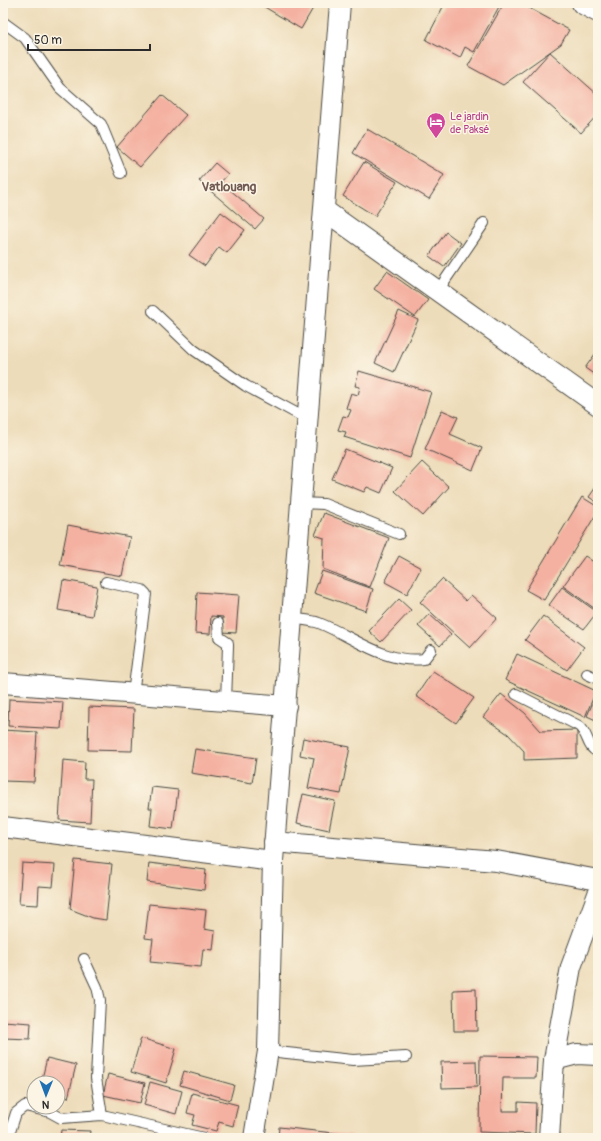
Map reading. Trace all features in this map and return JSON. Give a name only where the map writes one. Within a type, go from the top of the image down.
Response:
[{"type":"street","points":[[254,1138],[268,1051],[273,852],[286,706],[300,503],[340,3]]},
{"type":"street","points":[[583,3],[598,11]]},
{"type":"street","points":[[324,210],[437,292],[598,405]]},
{"type":"street","points":[[3,683],[286,706]]},
{"type":"street","points":[[3,827],[273,852],[496,862],[598,880]]},
{"type":"street","points":[[549,1138],[554,1060],[571,967],[598,894]]},
{"type":"street","points":[[554,1060],[577,1054],[598,1055]]},
{"type":"lane","points":[[3,22],[24,38],[60,88],[101,124],[121,173]]},
{"type":"lane","points":[[437,292],[484,223]]},
{"type":"lane","points":[[153,311],[194,350],[246,386],[307,419]]},
{"type":"lane","points":[[300,503],[324,504],[399,534]]},
{"type":"lane","points":[[106,582],[142,590],[146,594],[133,694]]},
{"type":"lane","points":[[292,618],[318,623],[389,656],[410,661],[424,658],[431,650]]},
{"type":"lane","points":[[218,622],[219,637],[228,643],[226,701]]},
{"type":"lane","points":[[587,674],[598,680]]},
{"type":"lane","points":[[516,694],[579,726],[583,730],[590,748],[598,752]]},
{"type":"lane","points":[[84,958],[97,987],[100,1000],[96,1078],[102,1115]]},
{"type":"lane","points":[[268,1051],[353,1060],[406,1057]]},
{"type":"lane","points":[[8,1138],[16,1113],[25,1106],[50,1112],[61,1118],[102,1115],[204,1138]]},
{"type":"building","points":[[258,3],[316,3],[301,29]]},
{"type":"building","points":[[445,3],[501,3],[474,52],[465,47],[460,58],[426,40]]},
{"type":"building","points":[[504,3],[520,3],[569,30],[561,44],[503,85],[468,66]]},
{"type":"building","points":[[550,52],[598,95],[598,114],[581,133],[523,82]]},
{"type":"building","points":[[162,95],[186,115],[140,167],[117,147]]},
{"type":"building","points":[[367,129],[444,175],[429,199],[353,153]]},
{"type":"building","points":[[364,162],[397,182],[375,216],[343,196]]},
{"type":"building","points":[[215,163],[228,174],[221,182],[264,219],[255,229],[199,181]]},
{"type":"building","points":[[221,212],[245,230],[227,253],[219,247],[205,266],[189,255]]},
{"type":"building","points":[[446,232],[461,243],[444,267],[429,256]]},
{"type":"building","points":[[387,271],[428,300],[415,317],[374,289]]},
{"type":"building","points":[[399,311],[418,320],[394,372],[375,363]]},
{"type":"building","points":[[598,350],[598,377],[585,368]]},
{"type":"building","points":[[359,371],[431,392],[410,458],[344,437],[346,432],[338,430],[343,416],[348,417],[351,410],[346,408],[351,393],[358,395],[360,387],[355,386]]},
{"type":"building","points":[[442,410],[458,417],[450,434],[482,448],[473,470],[425,449]]},
{"type":"building","points":[[345,449],[392,468],[381,493],[367,487],[364,492],[332,479]]},
{"type":"building","points":[[422,462],[449,487],[423,516],[395,491]]},
{"type":"building","points":[[598,484],[598,503],[589,497]]},
{"type":"building","points":[[582,497],[598,507],[598,511],[544,600],[526,590]]},
{"type":"building","points":[[324,513],[389,538],[370,587],[323,569],[324,538],[315,535]]},
{"type":"building","points":[[68,525],[130,537],[122,576],[60,565]]},
{"type":"building","points":[[399,556],[421,568],[407,594],[385,582]]},
{"type":"building","points":[[585,556],[598,565],[598,611],[563,586]]},
{"type":"building","points":[[322,571],[373,589],[366,611],[314,593]]},
{"type":"building","points":[[442,579],[466,601],[471,595],[497,618],[470,648],[420,602]]},
{"type":"building","points":[[63,580],[97,586],[92,616],[58,610]]},
{"type":"building","points":[[562,587],[597,612],[584,629],[549,605]]},
{"type":"building","points":[[197,592],[239,595],[236,633],[222,632],[223,617],[211,616],[210,634],[195,633]]},
{"type":"building","points":[[399,599],[411,610],[381,642],[369,631]]},
{"type":"building","points":[[429,614],[451,634],[440,646],[418,626]]},
{"type":"building","points":[[543,616],[584,647],[567,670],[525,640]]},
{"type":"building","points":[[517,654],[596,691],[585,717],[505,680]]},
{"type":"building","points":[[433,671],[474,698],[456,723],[416,696]]},
{"type":"building","points":[[598,691],[598,721],[587,716]]},
{"type":"building","points":[[501,694],[525,713],[541,731],[577,730],[577,758],[524,760],[524,751],[508,734],[483,717]]},
{"type":"building","points":[[9,699],[63,702],[61,729],[8,726]]},
{"type":"building","points":[[89,707],[134,709],[132,751],[88,750]]},
{"type":"building","points":[[3,730],[37,732],[34,782],[3,781]]},
{"type":"building","points":[[303,738],[350,747],[341,794],[308,788],[314,758],[300,755]]},
{"type":"building","points":[[195,749],[256,758],[252,783],[191,773]]},
{"type":"building","points":[[63,760],[85,762],[84,779],[92,779],[90,822],[59,820]]},
{"type":"building","points":[[152,787],[178,790],[173,829],[150,826],[152,808],[149,808]]},
{"type":"building","points":[[303,794],[335,801],[329,830],[297,823]]},
{"type":"building","points":[[75,860],[112,864],[106,920],[93,918],[70,909]]},
{"type":"building","points":[[22,863],[55,865],[53,887],[39,886],[38,905],[19,904]]},
{"type":"building","points":[[149,863],[206,870],[204,890],[147,882]]},
{"type":"building","points":[[149,904],[206,910],[204,929],[215,931],[213,950],[203,949],[201,967],[150,962],[153,939],[145,938]]},
{"type":"building","points":[[476,989],[477,1031],[454,1031],[453,990]]},
{"type":"building","points":[[3,993],[6,993],[4,1011],[3,1011]]},
{"type":"building","points":[[3,1021],[31,1023],[30,1039],[3,1038]]},
{"type":"building","points":[[141,1038],[176,1049],[166,1083],[131,1072]]},
{"type":"building","points":[[480,1056],[537,1057],[536,1078],[503,1078],[502,1111],[518,1111],[518,1102],[536,1103],[535,1134],[479,1132]]},
{"type":"building","points":[[47,1058],[76,1065],[68,1098],[66,1097],[66,1075],[43,1075]]},
{"type":"building","points":[[476,1061],[477,1087],[442,1088],[441,1062]]},
{"type":"building","points":[[184,1071],[234,1085],[230,1100],[180,1085]]},
{"type":"building","points":[[108,1074],[145,1083],[140,1103],[103,1095]]},
{"type":"building","points":[[150,1082],[182,1091],[176,1114],[144,1105]]},
{"type":"building","points":[[192,1093],[238,1105],[233,1126],[219,1122],[216,1131],[192,1125],[195,1115],[187,1113]]},
{"type":"building","points":[[279,1127],[352,1135],[351,1138],[278,1138]]},
{"type":"building","points":[[61,1130],[90,1131],[89,1138],[60,1138]]},
{"type":"place","name":"Le jardin de Paksé","points":[[436,139]]},
{"type":"district","name":"Vatlouang","points":[[229,187]]}]
